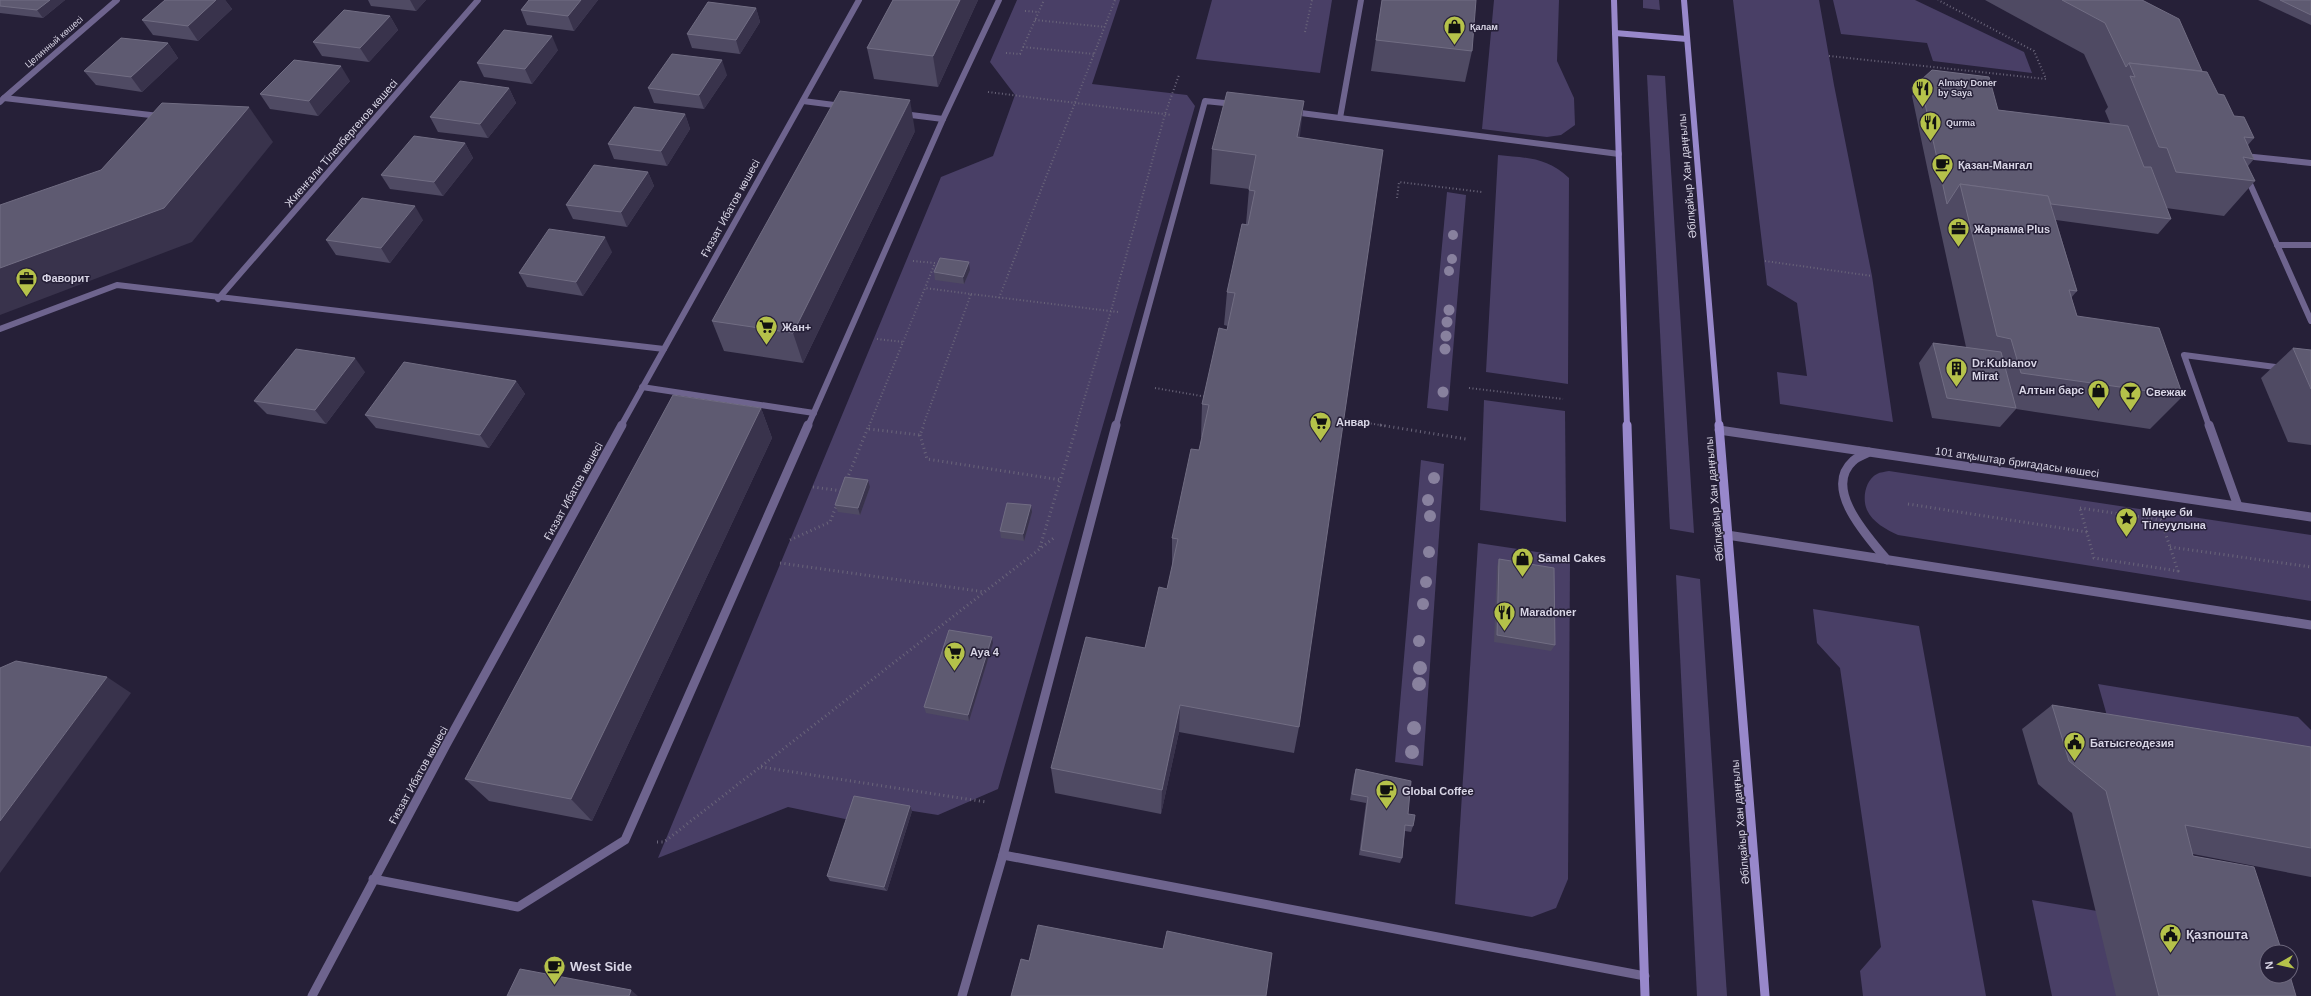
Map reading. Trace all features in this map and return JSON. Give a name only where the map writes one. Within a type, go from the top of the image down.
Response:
[{"type":"main road","points":[[1614,0],[1645,996]]},
{"type":"main road","name":"Әбілқайыр Хан даңғылы","points":[[1684,0],[1765,996]]},
{"type":"main road","points":[[1616,33],[1687,39]]},
{"type":"street","name":"Целинный көшесі","points":[[2,100],[117,0]]},
{"type":"street","name":"Жиенғали Тілепбергенов көшесі","points":[[218,299],[478,0]]},
{"type":"street","name":"Ғиззат Ибатов көшесі","points":[[312,996],[373,879],[642,387],[859,0]]},
{"type":"street","points":[[373,879],[518,907],[625,840],[943,119],[999,0]]},
{"type":"street","points":[[1340,118],[1361,0]]},
{"type":"street","points":[[2,100],[160,116],[154,121]]},
{"type":"street","points":[[962,996],[1003,855],[1127,384],[1205,100],[1245,106]]},
{"type":"street","points":[[803,101],[853,107]]},
{"type":"street","points":[[1284,111],[1619,154]]},
{"type":"street","points":[[898,113],[943,119]]},
{"type":"street","points":[[2240,162],[2237,156],[2311,163]]},
{"type":"street","points":[[2243,169],[2311,321]]},
{"type":"street","points":[[2277,245],[2311,245]]},
{"type":"street","points":[[0,329],[116,285],[218,299],[664,349]]},
{"type":"street","points":[[2238,506],[2184,355],[2289,369]]},
{"type":"street","points":[[642,387],[814,413]]},
{"type":"street","name":"101 атқыштар бригадасы көшесі","points":[[1719,430],[2311,517]]},
{"type":"street","points":[[1869,452],[1850,463],[1844,477],[1842,494],[1850,512],[1887,560]]},
{"type":"street","points":[[1728,535],[2311,625]]},
{"type":"street","points":[[1003,855],[1645,976]]},
{"type":"path","points":[[976,50],[1020,54],[1044,0]]},
{"type":"path","points":[[999,298],[1115,0]]},
{"type":"path","points":[[1305,32],[1312,0]]},
{"type":"path","points":[[1829,56],[2046,79],[2034,51],[1938,0]]},
{"type":"path","points":[[1035,20],[1105,27]]},
{"type":"path","points":[[1023,47],[1094,54]]},
{"type":"path","points":[[1040,548],[1111,311],[1165,114],[1180,76]]},
{"type":"path","points":[[958,88],[1201,118]]},
{"type":"path","points":[[1397,198],[1399,182],[1482,192]]},
{"type":"path","points":[[749,558],[830,522],[869,429],[935,263],[882,257]]},
{"type":"path","points":[[1765,261],[1872,276]]},
{"type":"path","points":[[925,288],[1146,315]]},
{"type":"path","points":[[971,294],[920,436],[927,459],[1061,480]]},
{"type":"path","points":[[1127,384],[1210,397]]},
{"type":"path","points":[[1469,388],[1564,399]]},
{"type":"path","points":[[1343,419],[1466,440]]},
{"type":"path","points":[[869,429],[920,436]]},
{"type":"path","points":[[1908,504],[2087,532]]},
{"type":"path","points":[[650,841],[664,842],[1040,548],[1094,508]]},
{"type":"path","points":[[2080,508],[2162,520],[2170,547],[2178,571],[2094,558],[2080,508]]},
{"type":"path","points":[[2170,547],[2311,567]]},
{"type":"path","points":[[749,558],[985,592]]},
{"type":"path","points":[[761,767],[1016,806]]},
{"type":"shaded area","points":[[1017,0],[1120,0],[1092,84],[1187,95],[1195,106],[998,789],[938,815],[856,802],[850,820],[788,807],[658,858],[941,177],[993,156],[1015,95],[990,62]]},
{"type":"shaded area","points":[[1212,0],[1332,0],[1320,73],[1196,59]]},
{"type":"shaded area","points":[[1494,0],[1559,0],[1557,61],[1574,98],[1575,125],[1561,135],[1547,137],[1482,129]]},
{"type":"shaded area","points":[[1643,0],[1659,0],[1660,10],[1643,8]]},
{"type":"shaded area","points":[[1733,0],[1819,0],[1834,85],[1872,276],[1893,422],[1780,404],[1777,372],[1807,376],[1797,303],[1767,285]]},
{"type":"shaded area","points":[[1833,0],[1915,0],[2024,52],[2032,73],[1933,61],[1927,43],[1841,34]]},
{"type":"shaded area","points":[[1647,75],[1665,76],[1694,533],[1670,529]]},
{"type":"shaded area","points":[[1498,155],[1527,158],[1544,162],[1561,171],[1569,178],[1568,384],[1486,372]]},
{"type":"shaded area","points":[[1447,192],[1466,195],[1448,411],[1427,408]]},
{"type":"shaded area","points":[[1484,400],[1565,411],[1566,522],[1480,510]]},
{"type":"shaded area","points":[[1421,460],[1444,464],[1423,766],[1395,762]]},
{"type":"shaded area","points":[[1889,471],[2311,535],[2311,601],[1898,535],[1885,528],[1872,518],[1867,510],[1865,501],[1867,485],[1873,477],[1878,473]]},
{"type":"shaded area","points":[[1478,543],[1570,557],[1568,879],[1556,908],[1532,917],[1455,904]]},
{"type":"shaded area","points":[[1676,575],[1700,579],[1727,996],[1697,996]]},
{"type":"shaded area","points":[[1813,609],[1919,626],[1986,996],[1863,996],[1860,971],[1881,947],[1840,668],[1817,643]]},
{"type":"shaded area","points":[[2098,684],[2298,717],[2311,730],[2311,777],[2115,744]]},
{"type":"shaded area","points":[[2032,900],[2097,911],[2117,996],[2052,996]]},
{"type":"building","points":[[0,0],[50,0],[37,10],[0,6]]},
{"type":"building","points":[[165,0],[216,0],[188,26],[142,20]]},
{"type":"building","points":[[529,0],[581,0],[568,16],[521,10]]},
{"type":"building","points":[[893,0],[960,0],[933,56],[867,48]]},
{"type":"building","points":[[1382,0],[1476,0],[1472,51],[1376,40]]},
{"type":"building","points":[[2062,0],[2142,0],[2179,19],[2202,71],[2129,63],[2126,67],[2105,23]]},
{"type":"building","points":[[2280,0],[2311,0],[2311,15]]},
{"type":"building","points":[[708,2],[756,8],[736,40],[687,34]]},
{"type":"building","points":[[344,10],[390,16],[360,48],[313,42]]},
{"type":"building","points":[[504,30],[552,36],[525,69],[477,63]]},
{"type":"building","points":[[121,38],[168,43],[131,77],[84,71]]},
{"type":"building","points":[[672,54],[722,60],[699,95],[648,88]]},
{"type":"building","points":[[294,60],[341,66],[309,101],[260,94]]},
{"type":"building","points":[[2129,63],[2207,72],[2218,94],[2224,95],[2234,116],[2244,117],[2254,138],[2244,137],[2254,159],[2243,157],[2255,181],[2176,172],[2167,148],[2159,147],[2130,76],[2135,77]]},
{"type":"building","points":[[1932,70],[1989,77],[1998,110],[2128,126],[2144,167],[2151,167],[2171,219],[2051,204],[2048,196],[1960,184],[1947,204],[1920,81]]},
{"type":"building","points":[[460,81],[509,88],[480,124],[430,117]]},
{"type":"building","points":[[840,91],[910,100],[793,333],[712,321]]},
{"type":"building","points":[[1227,92],[1304,101],[1297,137],[1383,150],[1299,727],[1180,705],[1162,790],[1051,768],[1086,637],[1145,648],[1159,587],[1167,589],[1178,539],[1172,538],[1191,449],[1199,450],[1209,405],[1202,404],[1219,328],[1227,330],[1235,293],[1227,292],[1242,224],[1248,225],[1255,191],[1249,190],[1256,155],[1212,149]]},
{"type":"building","points":[[162,103],[249,107],[164,208],[0,268],[0,205],[101,170]]},
{"type":"building","points":[[634,107],[685,114],[661,151],[608,144]]},
{"type":"building","points":[[414,136],[465,143],[434,182],[381,175]]},
{"type":"building","points":[[594,165],[648,172],[621,212],[566,205]]},
{"type":"building","points":[[1960,184],[2048,196],[2077,291],[2069,290],[2077,316],[2159,328],[2183,396],[2021,373],[2011,339],[1997,336]]},
{"type":"building","points":[[362,198],[415,206],[381,248],[326,240]]},
{"type":"building","points":[[549,229],[605,237],[576,282],[519,273]]},
{"type":"building","points":[[940,258],[969,262],[963,277],[934,272]]},
{"type":"building","points":[[1933,343],[2001,352],[2016,408],[1947,398]]},
{"type":"building","points":[[2293,348],[2311,350],[2311,389]]},
{"type":"building","points":[[296,349],[355,358],[315,410],[254,401]]},
{"type":"building","points":[[404,362],[516,381],[480,435],[365,415]]},
{"type":"building","points":[[673,395],[761,408],[571,799],[465,779]]},
{"type":"building","points":[[845,477],[868,480],[858,508],[835,505]]},
{"type":"building","points":[[1007,503],[1031,505],[1023,534],[1000,531]]},
{"type":"building","points":[[1499,559],[1554,568],[1555,645],[1497,635]]},
{"type":"building","points":[[949,630],[992,637],[968,715],[924,707]]},
{"type":"building","points":[[16,661],[107,677],[0,821],[0,668]]},
{"type":"building","points":[[2052,705],[2311,747],[2311,848],[2185,825],[2193,856],[2254,867],[2279,944],[2259,944],[2259,984],[2292,984],[2296,996],[2159,996],[2106,791],[2069,761]]},
{"type":"building","name":"Global Coffee","points":[[1356,769],[1411,781],[1408,814],[1415,815],[1413,826],[1405,825],[1402,858],[1361,850],[1368,797],[1352,794]]},
{"type":"building","points":[[854,796],[910,806],[884,887],[827,876]]},
{"type":"building","points":[[1038,925],[1163,949],[1167,931],[1272,953],[1266,996],[1011,996],[1021,959],[1029,961]]},
{"type":"building","points":[[520,969],[631,990],[629,996],[507,996]]},
{"type":"place","name":"Қалам","points":[[1454,46]]},
{"type":"place","name":"Almaty Doner by Saya","points":[[1922,108]]},
{"type":"place","name":"Qurma","points":[[1930,142]]},
{"type":"place","name":"Қазан-Мангал","points":[[1943,184]]},
{"type":"place","name":"Жарнама Plus","points":[[1959,248]]},
{"type":"place","name":"Фаворит","points":[[27,298]]},
{"type":"place","name":"Жан+","points":[[766,346]]},
{"type":"place","name":"Dr.Kublanov Mirat","points":[[1957,388]]},
{"type":"place","name":"Алтын барс","points":[[2099,410]]},
{"type":"place","name":"Свежак","points":[[2130,412]]},
{"type":"place","name":"Анвар","points":[[1320,442]]},
{"type":"place","name":"Мөңке би Тілеуұлына","points":[[2127,538]]},
{"type":"place","name":"Samal Cakes","points":[[1522,578]]},
{"type":"place","name":"Maradoner","points":[[1504,632]]},
{"type":"place","name":"Aya 4","points":[[955,672]]},
{"type":"place","name":"Батысгеодезия","points":[[2075,762]]},
{"type":"place","name":"Global Coffee","points":[[1386,810]]},
{"type":"place","name":"Қазпошта","points":[[2170,954]]},
{"type":"place","name":"West Side","points":[[554,986]]}]
